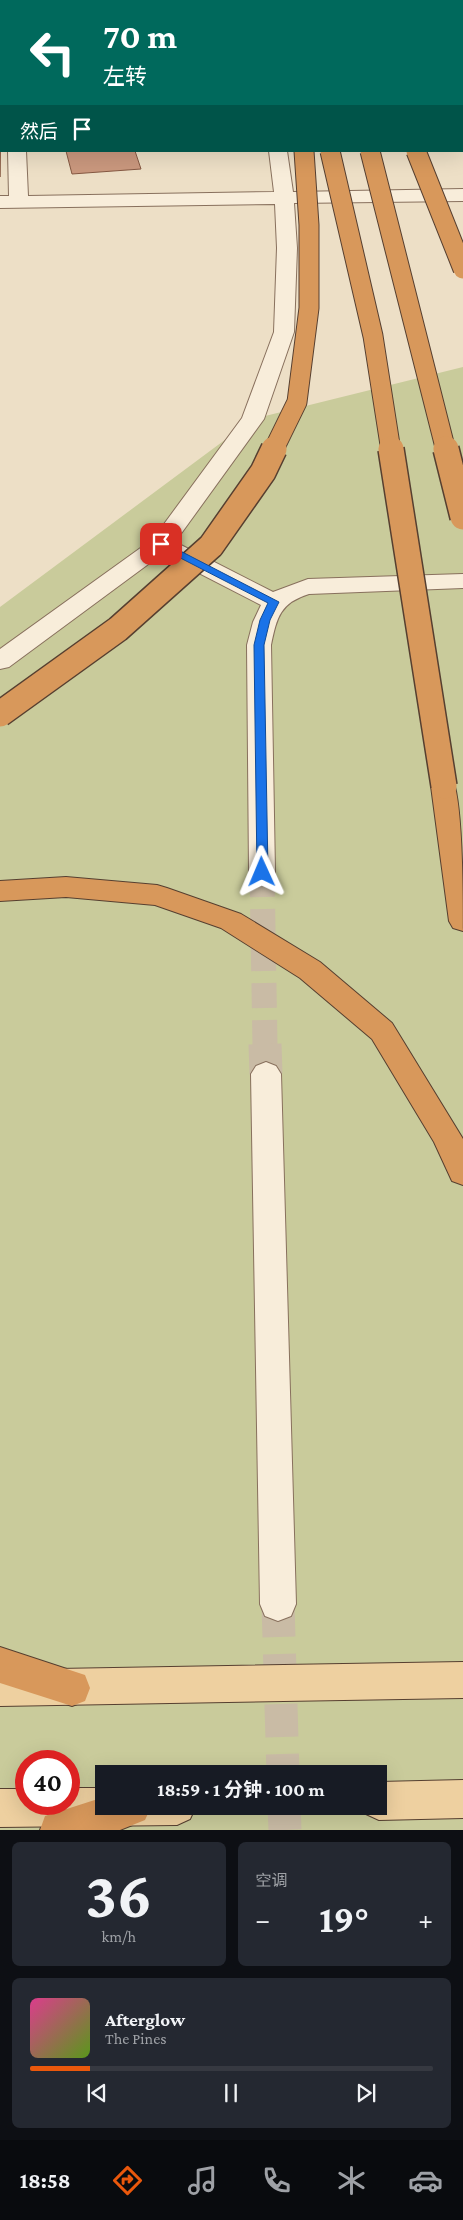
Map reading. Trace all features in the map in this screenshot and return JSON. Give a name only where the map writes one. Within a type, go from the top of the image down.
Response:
[{"type":"highway","points":[[296,152],[309,225]]},
{"type":"highway","points":[[0,714],[118,629],[211,546],[262,472],[297,402],[309,308],[309,225],[304,152]]},
{"type":"highway","points":[[330,152],[373,336],[444,786],[463,921]]},
{"type":"highway","points":[[370,152],[463,517]]},
{"type":"highway","points":[[416,152],[463,269]]},
{"type":"highway","points":[[0,891],[66,887],[157,895],[231,921],[310,970],[382,1031],[447,1136],[463,1172]]},
{"type":"highway","points":[[0,1665],[72,1688]]},
{"type":"highway","points":[[59,1830],[107,1815]]},
{"type":"main road","points":[[0,1688],[460,1680]]},
{"type":"main road","points":[[387,1801],[463,1799]]},
{"type":"main road","points":[[0,1808],[95,1807]]},
{"type":"street","points":[[17,152],[9,202],[463,195]]},
{"type":"street","points":[[0,661],[161,544],[253,419],[284,332],[287,248],[284,199],[278,152]]},
{"type":"street","points":[[161,544],[274,602]]},
{"type":"street","points":[[262,872],[259,645],[265,620],[274,602],[290,592],[308,587],[463,581]]},
{"type":"street","points":[[266,1074],[278,1604]]},
{"type":"green space","points":[[463,367],[463,1830],[0,1830],[0,607],[253,419]]},
{"type":"building","points":[[66,152],[135,152],[141,169],[72,174]]},
{"type":"tunnel","points":[[262,872],[265,1045]]},
{"type":"tunnel","points":[[265,1044],[266,1074]]},
{"type":"tunnel","points":[[278,1604],[283,1765]]},
{"type":"tunnel","points":[[284,1815],[285,1830]]},
{"type":"route","points":[[161,544],[274,602],[265,620],[259,645],[262,872]]}]
